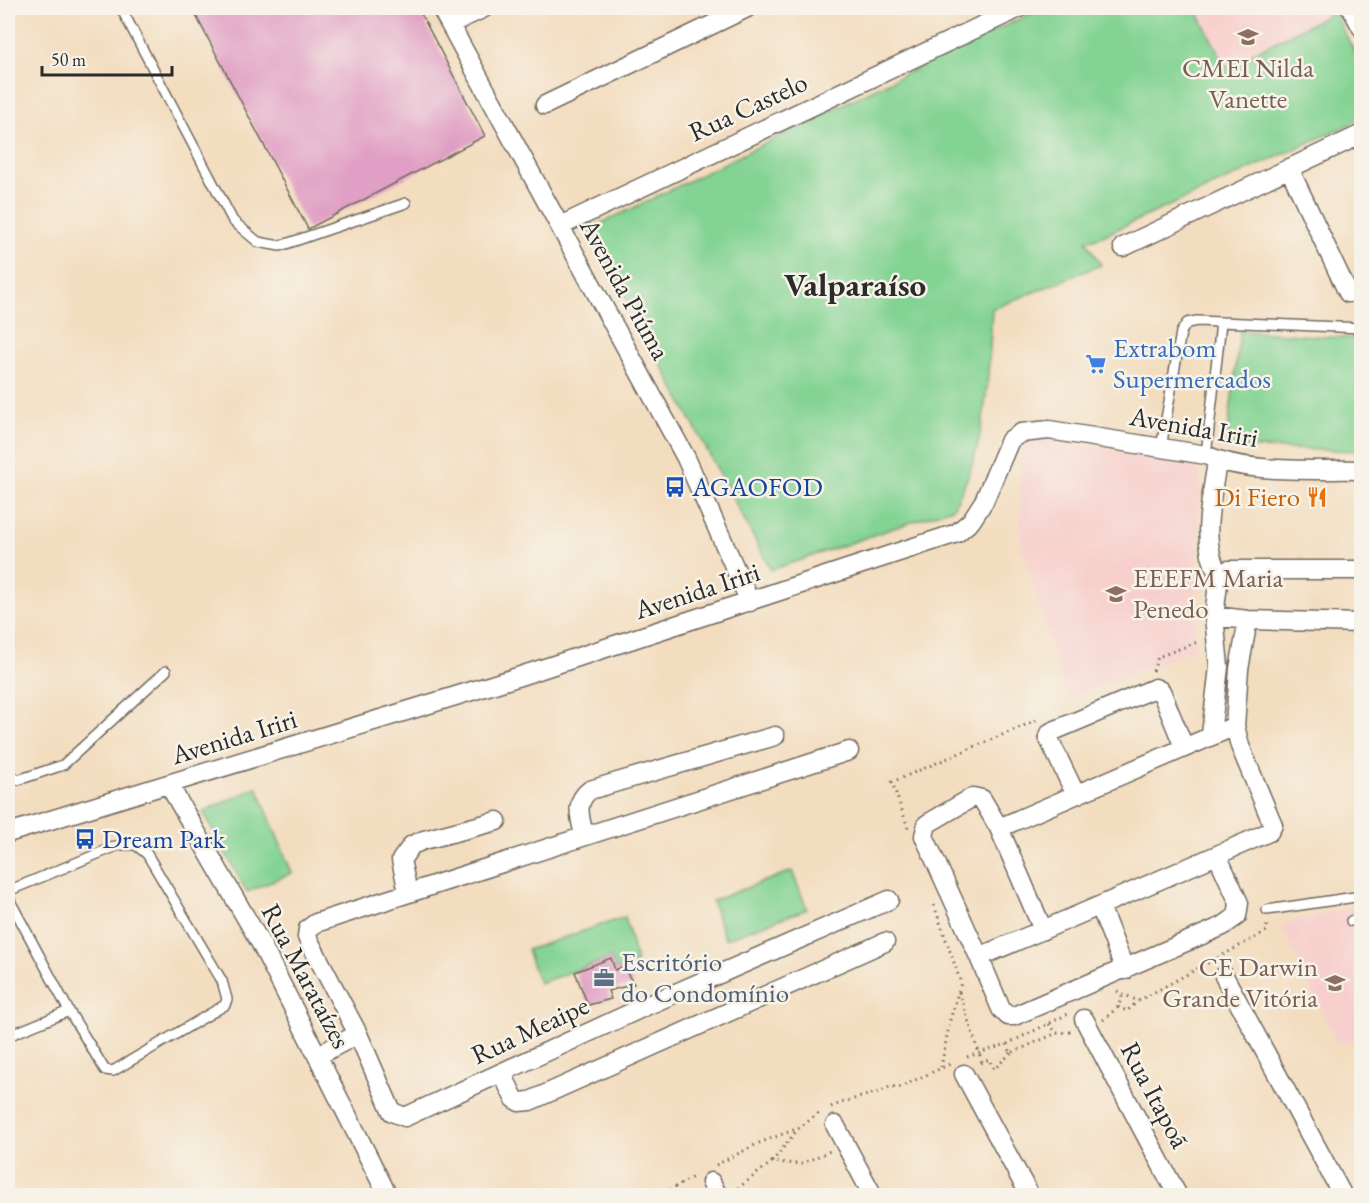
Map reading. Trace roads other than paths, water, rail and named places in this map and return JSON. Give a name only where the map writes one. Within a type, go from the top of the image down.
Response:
[{"type":"street","name":"Avenida Piúma","points":[[441,8],[686,458],[750,602]]},
{"type":"street","points":[[450,24],[484,8]]},
{"type":"street","points":[[544,105],[722,13],[747,8]]},
{"type":"street","name":"Rua Castelo","points":[[560,226],[1019,8]]},
{"type":"street","points":[[1352,8],[1362,28]]},
{"type":"street","points":[[1123,247],[1362,134]]},
{"type":"street","points":[[1289,168],[1348,292]]},
{"type":"street","name":"Avenida Iriri","points":[[8,833],[68,813],[169,785],[750,602],[957,533],[971,521],[984,501],[1010,440],[1021,433],[1049,430],[1161,448],[1241,466],[1362,470]]},
{"type":"street","points":[[1211,734],[1219,667],[1214,616],[1219,576],[1211,562],[1207,535],[1212,458]]},
{"type":"street","points":[[1219,576],[1228,570],[1362,570]]},
{"type":"street","points":[[1214,616],[1248,620],[1362,623]]},
{"type":"street","points":[[979,957],[1217,855],[1272,828],[1240,746],[1235,726],[1239,669],[1248,620]]},
{"type":"street","points":[[1075,793],[1048,737],[1051,732],[1072,723],[1158,689],[1184,747]]},
{"type":"street","points":[[999,828],[1211,734],[1235,726]]},
{"type":"street","points":[[584,835],[578,807],[582,797],[590,790],[774,736]]},
{"type":"street","points":[[317,1056],[358,1034],[308,937],[308,929],[316,923],[849,751]]},
{"type":"street","name":"Rua Marataízes","points":[[169,785],[260,942],[388,1196]]},
{"type":"street","points":[[1043,930],[999,828],[982,799],[978,796],[932,820],[924,829],[924,836],[1001,1009],[1008,1016],[1125,970],[1223,926],[1237,916],[1239,903],[1217,855]]},
{"type":"street","points":[[408,892],[401,860],[412,845],[496,821]]},
{"type":"street","name":"Rua Meaipe","points":[[358,1034],[392,1112],[405,1117],[418,1113],[646,1006],[889,900]]},
{"type":"street","points":[[1100,906],[1125,970]]},
{"type":"street","points":[[502,1073],[514,1098],[519,1102],[530,1101],[885,942]]},
{"type":"street","points":[[1224,976],[1343,1196]]},
{"type":"street","name":"Rua Itapoã","points":[[1081,1014],[1178,1196]]},
{"type":"street","points":[[964,1074],[1030,1196]]},
{"type":"street","points":[[835,1125],[873,1196]]},
{"type":"lane","points":[[121,8],[233,221],[258,242],[279,246],[406,203]]},
{"type":"lane","points":[[1161,448],[1184,327],[1197,321],[1362,328]]},
{"type":"lane","points":[[1212,458],[1221,323]]},
{"type":"lane","points":[[8,773],[18,780],[63,765],[166,671]]},
{"type":"lane","points":[[8,891],[119,845],[136,845],[153,864],[222,981],[227,999],[225,1005],[113,1071],[105,1070],[69,1011],[8,897]]},
{"type":"lane","points":[[1267,910],[1362,896]]},
{"type":"lane","points":[[1350,921],[1362,919]]},
{"type":"lane","points":[[8,1036],[69,1011]]},
{"type":"place","name":"CMEI Nilda Vanette","points":[[1248,37]]},
{"type":"place","name":"Extrabom Supermercados","points":[[1096,364]]},
{"type":"place","name":"AGAOFOD","points":[[675,487]]},
{"type":"place","name":"Di Fiero","points":[[1317,497]]},
{"type":"place","name":"EEEFM Maria Penedo","points":[[1116,594]]},
{"type":"place","name":"Dream Park","points":[[85,839]]},
{"type":"place","name":"Escritório do Condomínio","points":[[604,978]]},
{"type":"place","name":"CE Darwin Grande Vitória","points":[[1335,983]]},
{"type":"district","name":"Valparaíso","points":[[855,284]]}]
